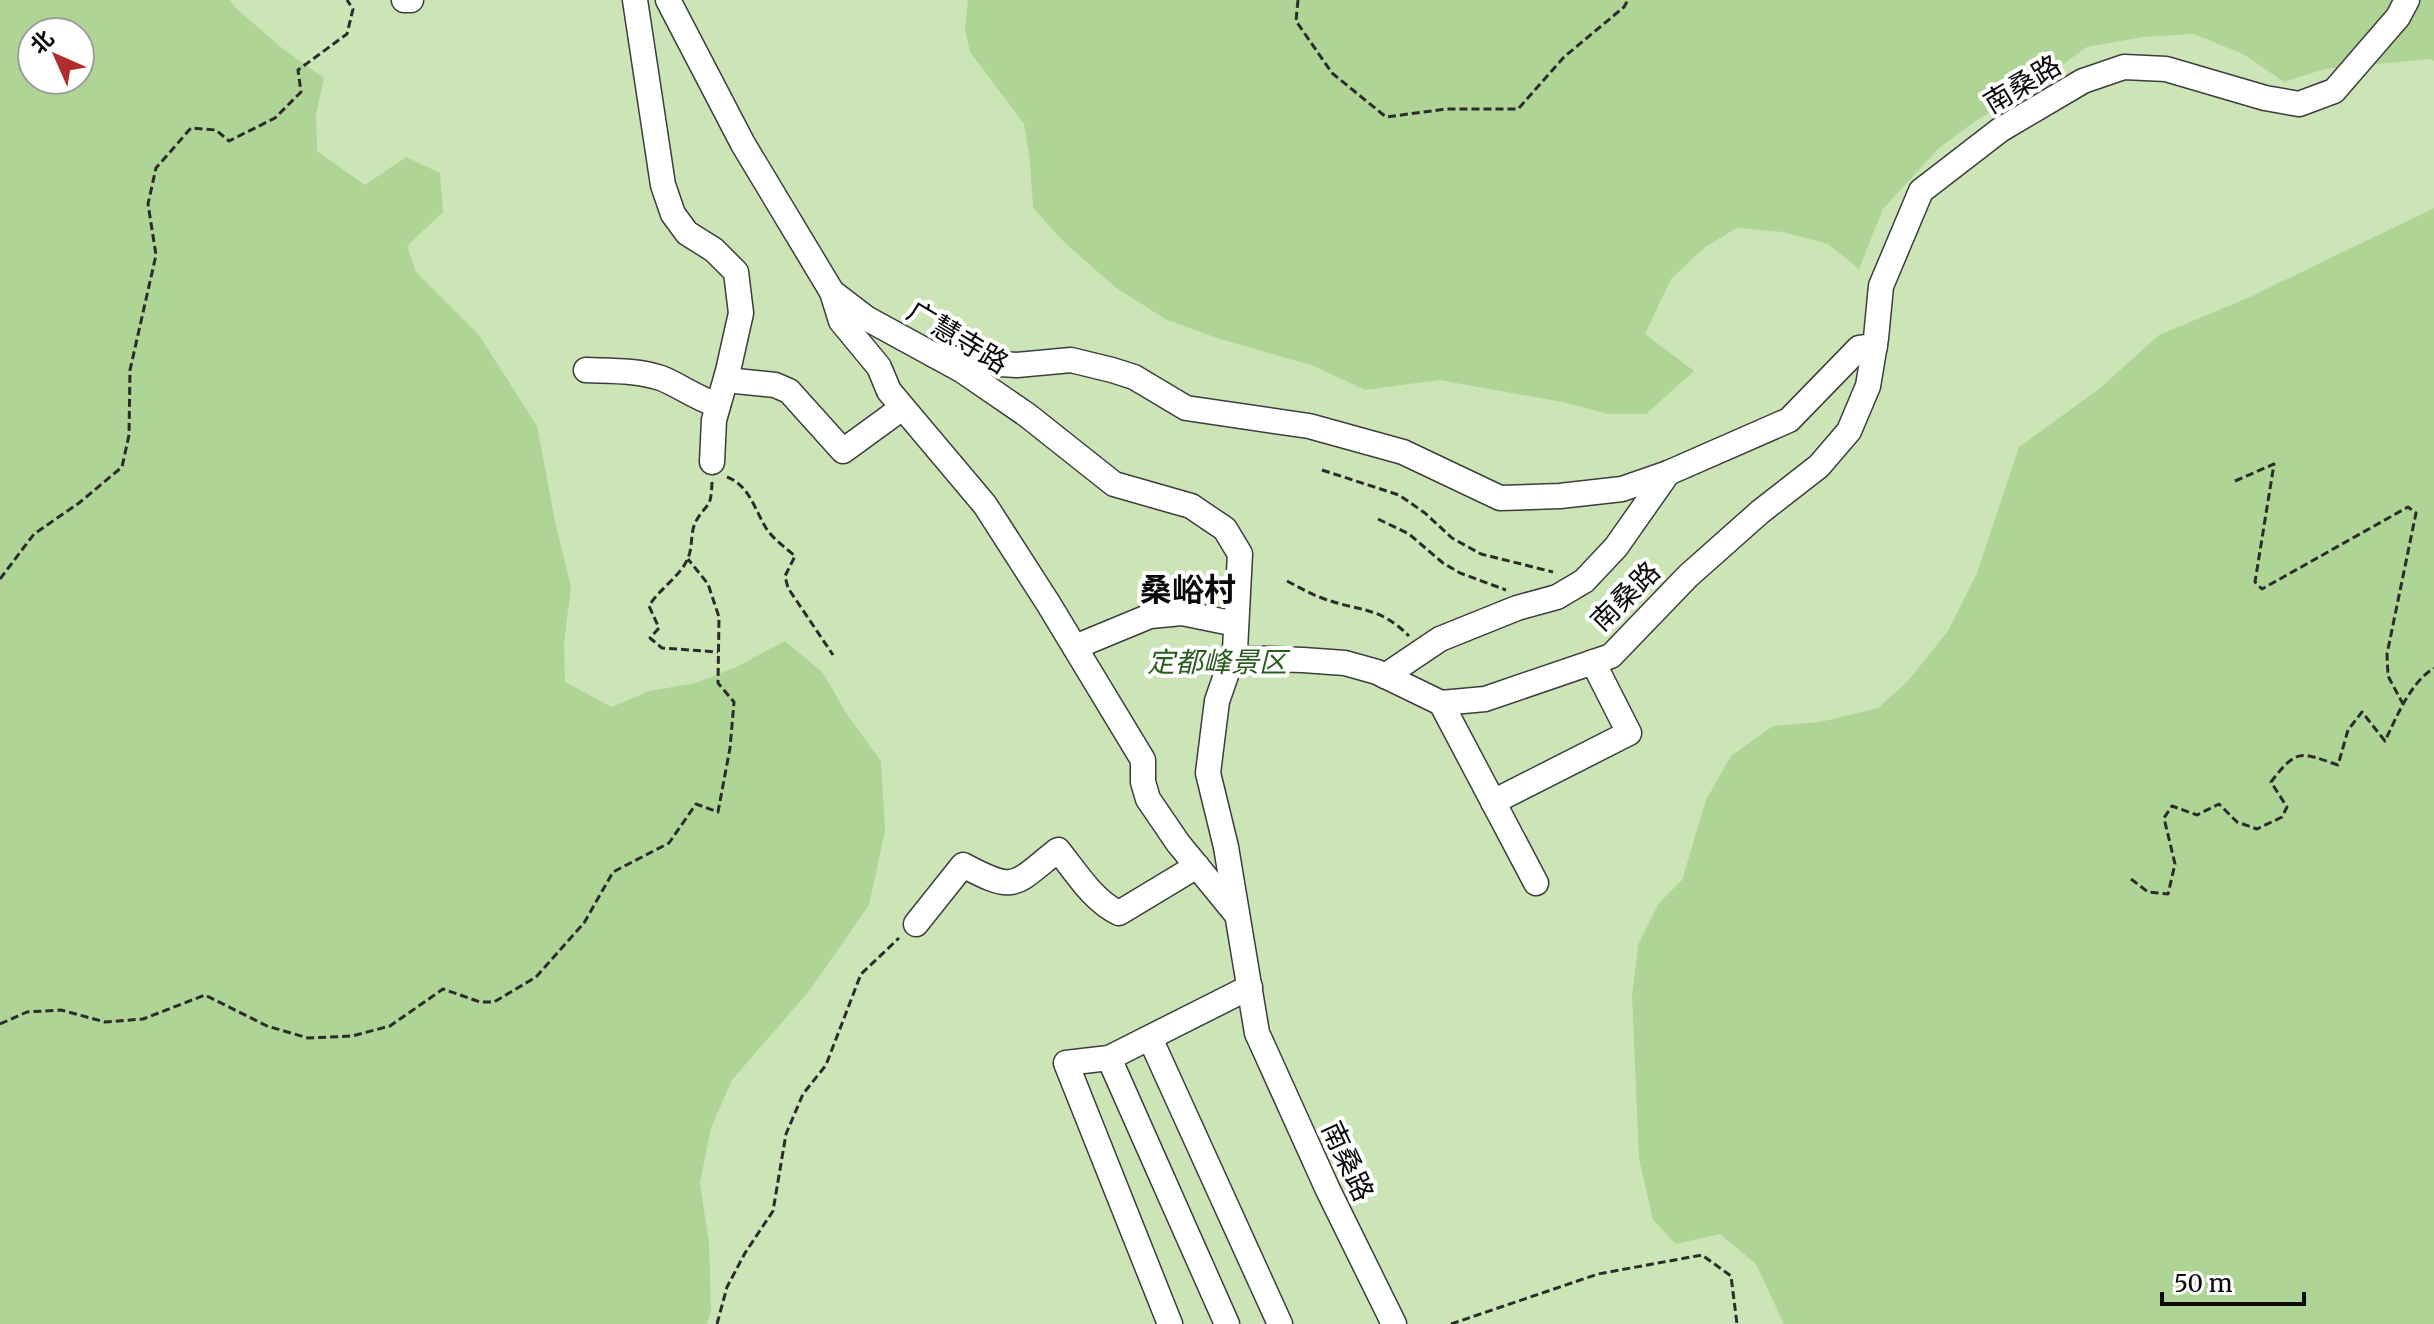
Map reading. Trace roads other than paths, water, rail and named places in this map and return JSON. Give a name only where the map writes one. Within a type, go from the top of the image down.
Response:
[{"type":"street","points":[[404,0],[411,0]]},
{"type":"street","points":[[635,0],[663,185],[673,214],[687,233],[714,250],[736,272],[741,313],[714,420],[712,468]]},
{"type":"street","name":"广慧寺路","points":[[668,0],[743,144],[832,292],[866,318],[963,371],[1027,415],[1114,484],[1191,506],[1225,529],[1240,554],[1232,658]]},
{"type":"street","name":"南桑路","points":[[1441,703],[1485,699],[1611,656],[1688,576],[1760,512],[1819,466],[1849,431],[1868,386],[1881,286],[1921,191],[2000,130],[2083,81],[2124,67],[2166,69],[2265,98],[2299,104],[2334,91],[2398,17],[2407,0]]},
{"type":"street","points":[[832,292],[841,321],[879,367],[889,391],[985,505],[1143,760],[1143,782],[1148,799],[1178,843],[1239,917]]},
{"type":"street","points":[[934,355],[1017,365],[1071,360],[1112,370],[1134,377],[1186,408],[1309,426],[1403,452],[1500,498],[1560,496],[1622,489],[1668,473],[1789,420],[1859,348],[1875,346]]},
{"type":"street","points":[[586,370],[649,375],[718,405]]},
{"type":"street","points":[[726,380],[775,385],[789,391],[843,451],[902,408]]},
{"type":"street","points":[[1385,676],[1440,639],[1517,608],[1557,597],[1584,581],[1616,547],[1668,473]]},
{"type":"street","points":[[1075,647],[1150,616],[1182,613],[1236,624]]},
{"type":"street","points":[[1232,658],[1345,663],[1385,676],[1441,703],[1536,883]]},
{"type":"street","name":"南桑路","points":[[1232,658],[1217,701],[1208,773],[1226,847],[1257,1033],[1393,1323]]},
{"type":"street","points":[[1493,802],[1629,733],[1593,662]]},
{"type":"street","points":[[916,924],[963,865],[1003,884],[1015,884],[1058,850],[1097,898],[1119,913],[1197,866]]},
{"type":"street","points":[[1170,1324],[1066,1063],[1109,1058],[1250,987]]},
{"type":"street","points":[[1150,1038],[1280,1324]]},
{"type":"street","points":[[1109,1058],[1227,1324]]},
{"type":"district","name":"桑峪村","points":[[1188,590]]},
{"type":"park label","name":"定都峰景区","points":[[1217,662]]}]
